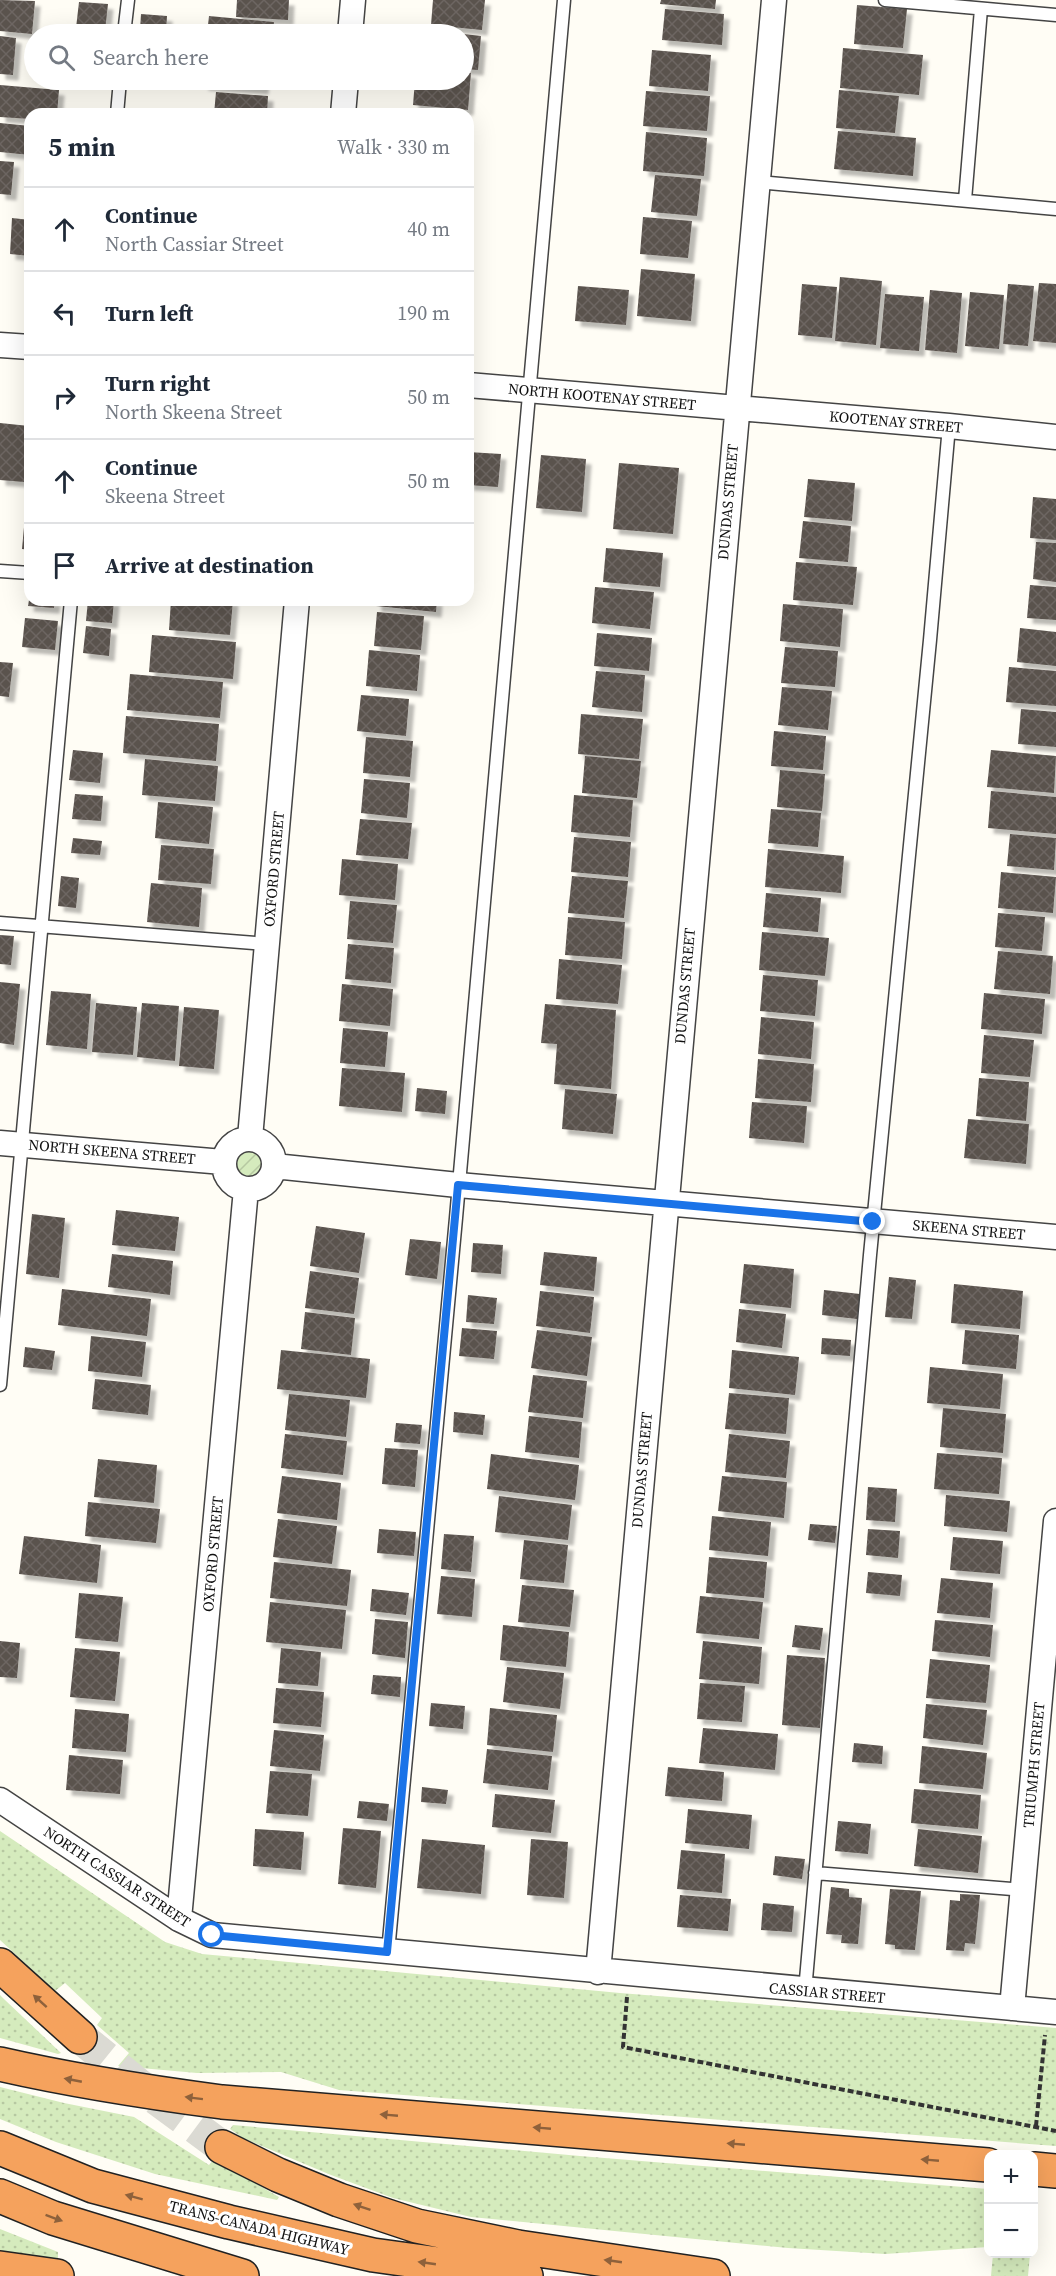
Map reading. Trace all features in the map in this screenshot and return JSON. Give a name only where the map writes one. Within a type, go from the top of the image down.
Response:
[{"type":"highway","points":[[0,1965],[80,2037]]},
{"type":"highway","points":[[0,2064],[110,2087],[222,2102],[984,2165]]},
{"type":"highway","points":[[222,2147],[288,2179],[417,2226],[518,2247],[713,2276]]},
{"type":"highway","name":"TRANS-CANADA HIGHWAY","points":[[0,2148],[93,2186],[229,2222],[373,2255],[526,2276]]},
{"type":"highway","points":[[1038,2169],[1056,2171]]},
{"type":"highway","points":[[0,2196],[53,2217],[242,2276]]},
{"type":"highway","points":[[0,2268],[57,2276]]},
{"type":"street","points":[[351,24],[353,0]]},
{"type":"street","name":"DUNDAS STREET","points":[[598,1972],[774,0]]},
{"type":"street","points":[[344,108],[345,90]]},
{"type":"street","points":[[0,345],[24,347]]},
{"type":"street","name":"NORTH KOOTENAY STREET","points":[[474,386],[736,409]]},
{"type":"street","name":"KOOTENAY STREET","points":[[736,409],[1056,437]]},
{"type":"street","name":"OXFORD STREET","points":[[250,1138],[296,606]]},
{"type":"street","points":[[250,1138],[268,1147],[273,1156],[274,1166],[266,1183],[246,1189],[230,1181],[223,1162],[232,1144],[250,1138]]},
{"type":"street","name":"NORTH SKEENA STREET","points":[[11,1144],[223,1162]]},
{"type":"street","points":[[274,1166],[666,1203]]},
{"type":"street","name":"OXFORD STREET","points":[[179,1919],[246,1189]]},
{"type":"street","name":"SKEENA STREET","points":[[666,1203],[1056,1237]]},
{"type":"street","name":"TRIUMPH STREET","points":[[1012,2008],[1056,1521]]},
{"type":"street","name":"NORTH CASSIAR STREET","points":[[0,1800],[179,1919],[212,1935],[598,1972]]},
{"type":"street","name":"CASSIAR STREET","points":[[598,1972],[1012,2008],[1051,2021]]},
{"type":"lane","points":[[125,24],[128,0]]},
{"type":"lane","points":[[387,1952],[531,391],[564,0]]},
{"type":"lane","points":[[885,0],[1056,15]]},
{"type":"lane","points":[[965,200],[981,9]]},
{"type":"lane","points":[[118,108],[119,90]]},
{"type":"lane","points":[[758,182],[1056,208]]},
{"type":"lane","points":[[805,1991],[873,1222],[949,426]]},
{"type":"lane","points":[[0,571],[24,573]]},
{"type":"lane","points":[[0,1385],[11,1144],[42,926],[70,606]]},
{"type":"lane","points":[[0,923],[267,944]]},
{"type":"lane","points":[[815,1874],[1023,1890]]},
{"type":"path","points":[[628,1994],[623,2047],[1056,2131]]},
{"type":"path","points":[[1036,2126],[1051,2021]]},
{"type":"green space","points":[[249,1145],[261,1151],[267,1163],[261,1175],[249,1181],[237,1175],[231,1163],[237,1151]]},
{"type":"green space","points":[[0,1831],[165,1942],[202,1954],[620,1993],[1056,2028],[1056,2146],[339,2090],[281,2072],[197,2073],[118,2066],[129,2053],[97,2025],[102,2018],[65,1983],[55,1991],[0,1940]]},
{"type":"green space","points":[[0,1995],[61,2053],[0,2038]]},
{"type":"green space","points":[[0,2087],[134,2117],[209,2165],[214,2159],[279,2197],[277,2200],[155,2174],[56,2142],[0,2119]]},
{"type":"green space","points":[[233,2125],[984,2189],[984,2247],[885,2254],[788,2248],[471,2217],[393,2198],[243,2138],[230,2129]]},
{"type":"green space","points":[[0,2229],[58,2252],[58,2261],[0,2252]]},
{"type":"green space","points":[[993,2258],[1030,2258],[1028,2276],[991,2276]]},
{"type":"building","points":[[0,0],[35,1],[33,24],[24,24],[24,33],[0,31]]},
{"type":"building","points":[[237,0],[289,0],[288,20],[236,17]]},
{"type":"building","points":[[433,0],[485,0],[482,30],[474,29],[474,24],[431,24]]},
{"type":"building","points":[[661,0],[716,0],[715,9],[660,4]]},
{"type":"building","points":[[79,2],[108,4],[106,24],[76,24]]},
{"type":"building","points":[[857,5],[907,9],[903,48],[854,44]]},
{"type":"building","points":[[665,9],[724,14],[722,45],[662,40]]},
{"type":"building","points":[[141,14],[167,16],[166,24],[140,24]]},
{"type":"building","points":[[209,16],[274,22],[274,24],[208,24]]},
{"type":"building","points":[[474,35],[481,36],[478,70],[474,70]]},
{"type":"building","points":[[0,36],[16,38],[13,75],[0,74]]},
{"type":"building","points":[[843,48],[923,55],[919,95],[840,88]]},
{"type":"building","points":[[652,50],[711,55],[708,91],[649,86]]},
{"type":"building","points":[[0,85],[24,87],[24,90],[59,90],[58,108],[24,108],[24,119],[0,117]]},
{"type":"building","points":[[414,90],[470,90],[468,108],[413,105]]},
{"type":"building","points":[[839,90],[899,96],[895,133],[836,128]]},
{"type":"building","points":[[646,91],[710,96],[707,131],[643,126]]},
{"type":"building","points":[[216,92],[268,96],[267,108],[215,108]]},
{"type":"building","points":[[0,123],[24,125],[24,154],[0,152]]},
{"type":"building","points":[[838,131],[916,138],[913,176],[834,169]]},
{"type":"building","points":[[646,132],[707,138],[704,176],[643,171]]},
{"type":"building","points":[[0,161],[14,162],[11,195],[0,194]]},
{"type":"building","points":[[655,175],[701,179],[697,216],[651,212]]},
{"type":"building","points":[[643,217],[692,221],[688,258],[640,254]]},
{"type":"building","points":[[12,218],[24,219],[24,255],[10,254]]},
{"type":"building","points":[[641,269],[695,274],[691,321],[637,316]]},
{"type":"building","points":[[840,277],[882,281],[876,345],[835,341]]},
{"type":"building","points":[[1039,283],[1056,284],[1056,343],[1033,341]]},
{"type":"building","points":[[802,284],[837,287],[832,338],[798,335]]},
{"type":"building","points":[[1008,284],[1034,286],[1028,346],[1003,344]]},
{"type":"building","points":[[578,286],[629,290],[626,325],[575,321]]},
{"type":"building","points":[[930,290],[962,293],[957,353],[925,350]]},
{"type":"building","points":[[970,292],[1004,295],[999,349],[965,346]]},
{"type":"building","points":[[885,294],[924,297],[919,351],[880,348]]},
{"type":"building","points":[[0,423],[24,425],[24,482],[0,480]]},
{"type":"building","points":[[474,452],[501,454],[498,487],[474,485]]},
{"type":"building","points":[[541,455],[586,459],[582,512],[536,508]]},
{"type":"building","points":[[619,463],[679,468],[673,534],[613,529]]},
{"type":"building","points":[[808,479],[855,483],[852,521],[804,517]]},
{"type":"building","points":[[1033,497],[1056,499],[1056,540],[1030,538]]},
{"type":"building","points":[[803,521],[851,526],[848,562],[799,558]]},
{"type":"building","points":[[1036,542],[1056,543],[1056,582],[1033,579]]},
{"type":"building","points":[[606,548],[663,553],[660,587],[603,582]]},
{"type":"building","points":[[796,562],[857,567],[853,605],[793,600]]},
{"type":"building","points":[[1030,585],[1056,587],[1056,620],[1027,618]]},
{"type":"building","points":[[595,587],[654,592],[650,629],[592,623]]},
{"type":"building","points":[[783,604],[843,609],[840,647],[780,641]]},
{"type":"building","points":[[28,606],[54,606],[54,608]]},
{"type":"building","points":[[87,606],[113,606],[112,623],[86,621]]},
{"type":"building","points":[[171,606],[232,606],[230,635],[169,630]]},
{"type":"building","points":[[376,606],[436,606],[436,612]]},
{"type":"building","points":[[377,612],[424,616],[421,650],[374,646]]},
{"type":"building","points":[[25,618],[58,621],[55,650],[22,647]]},
{"type":"building","points":[[86,626],[111,629],[109,656],[83,653]]},
{"type":"building","points":[[1020,628],[1056,632],[1056,666],[1017,662]]},
{"type":"building","points":[[597,633],[652,638],[649,671],[594,666]]},
{"type":"building","points":[[152,635],[236,642],[233,679],[149,672]]},
{"type":"building","points":[[785,647],[838,651],[835,687],[781,683]]},
{"type":"building","points":[[369,650],[420,655],[417,691],[366,686]]},
{"type":"building","points":[[0,662],[13,663],[9,697],[0,696]]},
{"type":"building","points":[[1009,667],[1056,671],[1056,706],[1006,702]]},
{"type":"building","points":[[596,671],[645,675],[642,712],[592,707]]},
{"type":"building","points":[[130,674],[223,682],[220,718],[127,710]]},
{"type":"building","points":[[782,687],[832,691],[828,730],[778,725]]},
{"type":"building","points":[[361,695],[409,699],[406,736],[357,731]]},
{"type":"building","points":[[1021,709],[1056,712],[1056,747],[1018,744]]},
{"type":"building","points":[[581,714],[643,719],[639,759],[578,754]]},
{"type":"building","points":[[126,716],[219,724],[216,761],[123,753]]},
{"type":"building","points":[[774,731],[826,736],[823,770],[771,766]]},
{"type":"building","points":[[366,737],[413,741],[410,777],[363,773]]},
{"type":"building","points":[[73,750],[103,753],[100,783],[69,780]]},
{"type":"building","points":[[991,750],[1056,756],[1054,793],[987,787]]},
{"type":"building","points":[[585,756],[641,761],[637,798],[582,793]]},
{"type":"building","points":[[145,759],[218,766],[215,801],[142,795]]},
{"type":"building","points":[[780,770],[825,774],[822,811],[777,807]]},
{"type":"building","points":[[364,779],[410,783],[407,818],[361,813]]},
{"type":"building","points":[[991,791],[1056,797],[1056,834],[988,828]]},
{"type":"building","points":[[75,794],[103,796],[101,821],[72,819]]},
{"type":"building","points":[[574,795],[633,800],[630,837],[571,832]]},
{"type":"building","points":[[158,802],[213,807],[209,844],[155,838]]},
{"type":"building","points":[[771,809],[821,813],[818,847],[768,843]]},
{"type":"building","points":[[360,819],[412,823],[408,859],[356,855]]},
{"type":"building","points":[[1010,834],[1056,838],[1054,870],[1007,866]]},
{"type":"building","points":[[574,837],[631,842],[628,877],[571,872]]},
{"type":"building","points":[[73,838],[102,841],[100,855],[71,853]]},
{"type":"building","points":[[161,845],[214,849],[211,884],[158,880]]},
{"type":"building","points":[[768,849],[844,856],[841,893],[765,887]]},
{"type":"building","points":[[342,859],[398,864],[395,900],[339,895]]},
{"type":"building","points":[[1001,872],[1056,877],[1053,913],[998,908]]},
{"type":"building","points":[[61,876],[79,878],[76,908],[58,906]]},
{"type":"building","points":[[572,876],[628,881],[624,918],[568,913]]},
{"type":"building","points":[[151,883],[202,888],[199,927],[147,922]]},
{"type":"building","points":[[766,893],[821,898],[818,932],[763,927]]},
{"type":"building","points":[[350,901],[397,905],[393,943],[347,939]]},
{"type":"building","points":[[998,913],[1045,917],[1042,951],[995,947]]},
{"type":"building","points":[[568,917],[625,922],[622,959],[565,955]]},
{"type":"building","points":[[762,932],[829,938],[825,976],[759,970]]},
{"type":"building","points":[[0,935],[14,936],[11,965],[0,964]]},
{"type":"building","points":[[348,944],[394,948],[391,983],[345,979]]},
{"type":"building","points":[[998,951],[1053,956],[1050,994],[994,989]]},
{"type":"building","points":[[559,959],[622,965],[618,1004],[556,999]]},
{"type":"building","points":[[763,975],[818,980],[815,1016],[760,1011]]},
{"type":"building","points":[[0,982],[20,984],[14,1045],[0,1043]]},
{"type":"building","points":[[342,984],[393,989],[390,1026],[339,1021]]},
{"type":"building","points":[[51,991],[91,994],[87,1049],[46,1045]]},
{"type":"building","points":[[984,993],[1045,999],[1042,1034],[981,1029]]},
{"type":"building","points":[[96,1003],[137,1007],[133,1055],[92,1052]]},
{"type":"building","points":[[142,1003],[179,1006],[175,1061],[137,1057]]},
{"type":"building","points":[[545,1004],[616,1010],[611,1089],[554,1084],[557,1044],[541,1043]]},
{"type":"building","points":[[184,1007],[219,1010],[214,1069],[179,1066]]},
{"type":"building","points":[[761,1017],[814,1022],[811,1059],[758,1054]]},
{"type":"building","points":[[343,1028],[388,1032],[385,1067],[340,1063]]},
{"type":"building","points":[[984,1035],[1034,1040],[1030,1077],[981,1073]]},
{"type":"building","points":[[758,1059],[814,1064],[811,1102],[755,1098]]},
{"type":"building","points":[[342,1068],[405,1073],[402,1112],[339,1106]]},
{"type":"building","points":[[979,1078],[1029,1082],[1026,1121],[976,1116]]},
{"type":"building","points":[[417,1088],[447,1091],[445,1114],[415,1111]]},
{"type":"building","points":[[565,1089],[617,1094],[613,1134],[562,1129]]},
{"type":"building","points":[[752,1102],[807,1106],[804,1143],[749,1138]]},
{"type":"building","points":[[968,1119],[1029,1124],[1026,1164],[964,1158]]},
{"type":"building","points":[[116,1210],[179,1217],[175,1251],[112,1245]]},
{"type":"building","points":[[32,1214],[65,1218],[59,1278],[26,1274]]},
{"type":"building","points":[[316,1226],[365,1233],[359,1273],[310,1266]]},
{"type":"building","points":[[410,1239],[441,1242],[437,1279],[405,1275]]},
{"type":"building","points":[[473,1243],[503,1245],[501,1274],[471,1272]]},
{"type":"building","points":[[544,1252],[597,1257],[594,1291],[540,1285]]},
{"type":"building","points":[[112,1254],[173,1261],[170,1295],[108,1287]]},
{"type":"building","points":[[744,1264],[794,1269],[791,1308],[740,1303]]},
{"type":"building","points":[[310,1271],[359,1278],[354,1314],[305,1308]]},
{"type":"building","points":[[889,1277],[916,1280],[912,1319],[885,1317]]},
{"type":"building","points":[[954,1284],[1023,1291],[1020,1329],[951,1323]]},
{"type":"building","points":[[62,1289],[151,1299],[147,1336],[58,1325]]},
{"type":"building","points":[[824,1290],[860,1294],[857,1319],[822,1315]]},
{"type":"building","points":[[540,1291],[594,1297],[590,1333],[536,1326]]},
{"type":"building","points":[[468,1295],[497,1298],[494,1324],[466,1322]]},
{"type":"building","points":[[739,1309],[786,1314],[782,1348],[736,1342]]},
{"type":"building","points":[[305,1312],[355,1318],[351,1355],[301,1349]]},
{"type":"building","points":[[462,1328],[497,1331],[494,1359],[459,1356]]},
{"type":"building","points":[[537,1330],[592,1337],[587,1376],[531,1368]]},
{"type":"building","points":[[965,1330],[1019,1335],[1016,1369],[962,1364]]},
{"type":"building","points":[[91,1336],[146,1342],[142,1377],[88,1371]]},
{"type":"building","points":[[822,1338],[851,1340],[850,1356],[821,1354]]},
{"type":"building","points":[[25,1347],[55,1351],[52,1370],[23,1367]]},
{"type":"building","points":[[281,1350],[370,1359],[366,1398],[277,1389]]},
{"type":"building","points":[[732,1350],[799,1357],[795,1395],[729,1388]]},
{"type":"building","points":[[930,1367],[1003,1374],[1000,1409],[927,1403]]},
{"type":"building","points":[[533,1375],[587,1381],[583,1418],[528,1412]]},
{"type":"building","points":[[95,1379],[151,1385],[148,1415],[92,1409]]},
{"type":"building","points":[[729,1393],[789,1398],[786,1434],[725,1429]]},
{"type":"building","points":[[289,1394],[350,1400],[346,1437],[285,1430]]},
{"type":"building","points":[[943,1408],[1006,1414],[1003,1453],[940,1447]]},
{"type":"building","points":[[454,1412],[485,1415],[483,1435],[453,1432]]},
{"type":"building","points":[[529,1416],[582,1422],[579,1458],[525,1452]]},
{"type":"building","points":[[396,1423],[422,1425],[420,1444],[394,1442]]},
{"type":"building","points":[[285,1434],[347,1441],[343,1475],[281,1468]]},
{"type":"building","points":[[729,1434],[790,1441],[786,1478],[725,1472]]},
{"type":"building","points":[[385,1448],[418,1450],[415,1487],[382,1484]]},
{"type":"building","points":[[937,1453],[1002,1458],[999,1494],[934,1489]]},
{"type":"building","points":[[491,1454],[579,1465],[575,1500],[487,1489]]},
{"type":"building","points":[[98,1459],[157,1465],[154,1503],[94,1497]]},
{"type":"building","points":[[282,1476],[341,1483],[337,1520],[277,1513]]},
{"type":"building","points":[[722,1476],[787,1482],[784,1518],[718,1511]]},
{"type":"building","points":[[868,1487],[897,1489],[895,1522],[866,1520]]},
{"type":"building","points":[[946,1495],[1010,1501],[1007,1532],[944,1526]]},
{"type":"building","points":[[499,1496],[572,1505],[568,1540],[495,1532]]},
{"type":"building","points":[[88,1502],[160,1509],[156,1543],[85,1536]]},
{"type":"building","points":[[712,1516],[771,1522],[768,1556],[709,1550]]},
{"type":"building","points":[[278,1519],[337,1526],[332,1564],[273,1557]]},
{"type":"building","points":[[810,1524],[837,1526],[835,1543],[808,1540]]},
{"type":"building","points":[[379,1529],[416,1532],[414,1556],[377,1553]]},
{"type":"building","points":[[868,1529],[900,1531],[898,1558],[866,1555]]},
{"type":"building","points":[[444,1534],[474,1536],[471,1572],[441,1569]]},
{"type":"building","points":[[24,1536],[101,1545],[97,1583],[19,1574]]},
{"type":"building","points":[[953,1537],[1003,1541],[1000,1574],[950,1570]]},
{"type":"building","points":[[524,1540],[568,1545],[564,1583],[520,1579]]},
{"type":"building","points":[[709,1557],[767,1562],[764,1598],[706,1593]]},
{"type":"building","points":[[274,1562],[351,1570],[347,1606],[270,1598]]},
{"type":"building","points":[[868,1572],[902,1575],[900,1596],[866,1593]]},
{"type":"building","points":[[441,1576],[475,1579],[472,1617],[437,1614]]},
{"type":"building","points":[[941,1578],[993,1583],[990,1618],[937,1613]]},
{"type":"building","points":[[522,1585],[574,1590],[570,1627],[518,1622]]},
{"type":"building","points":[[372,1589],[409,1593],[406,1615],[370,1611]]},
{"type":"building","points":[[79,1593],[123,1597],[118,1642],[75,1638]]},
{"type":"building","points":[[700,1596],[763,1602],[759,1639],[696,1633]]},
{"type":"building","points":[[270,1602],[346,1610],[342,1649],[266,1642]]},
{"type":"building","points":[[375,1619],[408,1622],[405,1658],[372,1654]]},
{"type":"building","points":[[935,1620],[993,1625],[990,1657],[932,1651]]},
{"type":"building","points":[[503,1625],[569,1632],[566,1667],[500,1660]]},
{"type":"building","points":[[795,1625],[823,1628],[820,1650],[792,1647]]},
{"type":"building","points":[[0,1641],[20,1643],[17,1678],[0,1677]]},
{"type":"building","points":[[703,1641],[762,1647],[759,1684],[699,1679]]},
{"type":"building","points":[[75,1648],[120,1652],[115,1701],[70,1697]]},
{"type":"building","points":[[281,1648],[321,1652],[318,1686],[278,1683]]},
{"type":"building","points":[[787,1655],[825,1658],[820,1728],[782,1725]]},
{"type":"building","points":[[930,1659],[990,1665],[986,1703],[926,1698]]},
{"type":"building","points":[[507,1667],[564,1673],[560,1709],[503,1702]]},
{"type":"building","points":[[373,1675],[401,1677],[400,1697],[371,1694]]},
{"type":"building","points":[[700,1683],[745,1686],[742,1722],[697,1719]]},
{"type":"building","points":[[276,1688],[324,1692],[321,1727],[273,1723]]},
{"type":"building","points":[[431,1703],[465,1706],[463,1729],[429,1726]]},
{"type":"building","points":[[926,1704],[987,1710],[983,1745],[923,1738]]},
{"type":"building","points":[[490,1708],[557,1715],[553,1752],[487,1745]]},
{"type":"building","points":[[75,1709],[129,1714],[126,1752],[72,1748]]},
{"type":"building","points":[[703,1728],[778,1734],[775,1770],[699,1763]]},
{"type":"building","points":[[274,1730],[324,1735],[320,1771],[270,1766]]},
{"type":"building","points":[[854,1743],[883,1746],[882,1764],[852,1762]]},
{"type":"building","points":[[922,1746],[987,1753],[983,1789],[919,1783]]},
{"type":"building","points":[[487,1749],[552,1756],[548,1790],[483,1783]]},
{"type":"building","points":[[69,1755],[123,1760],[120,1794],[66,1790]]},
{"type":"building","points":[[668,1767],[724,1772],[722,1801],[665,1796]]},
{"type":"building","points":[[270,1771],[312,1774],[308,1816],[266,1813]]},
{"type":"building","points":[[422,1787],[448,1790],[446,1804],[421,1802]]},
{"type":"building","points":[[914,1789],[981,1795],[978,1829],[911,1823]]},
{"type":"building","points":[[495,1794],[555,1800],[551,1833],[492,1827]]},
{"type":"building","points":[[359,1801],[389,1804],[387,1821],[357,1818]]},
{"type":"building","points":[[688,1809],[752,1815],[749,1849],[685,1843]]},
{"type":"building","points":[[838,1821],[871,1824],[868,1854],[835,1851]]},
{"type":"building","points":[[343,1828],[381,1831],[376,1888],[338,1884]]},
{"type":"building","points":[[255,1829],[304,1832],[301,1870],[253,1866]]},
{"type":"building","points":[[918,1829],[982,1836],[978,1873],[914,1866]]},
{"type":"building","points":[[422,1839],[485,1845],[481,1894],[417,1888]]},
{"type":"building","points":[[531,1839],[568,1842],[564,1898],[527,1895]]},
{"type":"building","points":[[681,1850],[725,1854],[722,1893],[677,1889]]},
{"type":"building","points":[[775,1856],[805,1859],[802,1879],[773,1875]]},
{"type":"building","points":[[831,1887],[849,1889],[849,1897],[862,1898],[858,1944],[841,1943],[842,1935],[826,1934]]},
{"type":"building","points":[[890,1889],[921,1891],[915,1950],[895,1949],[895,1945],[885,1944]]},
{"type":"building","points":[[960,1894],[980,1895],[975,1944],[965,1943],[964,1951],[946,1950],[950,1900],[960,1901]]},
{"type":"building","points":[[680,1895],[731,1899],[728,1931],[677,1927]]},
{"type":"building","points":[[763,1903],[794,1906],[792,1932],[761,1930]]},
{"type":"tunnel","points":[[80,2037],[145,2090],[222,2147]]},
{"type":"route","points":[[212,1935],[387,1952],[458,1185],[873,1222]]}]
